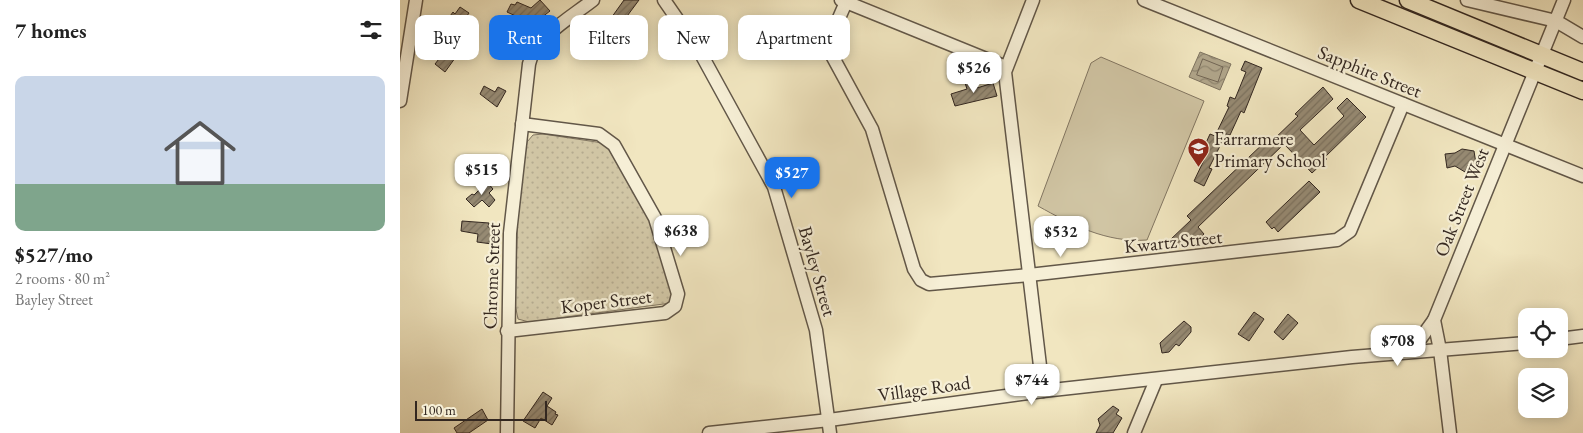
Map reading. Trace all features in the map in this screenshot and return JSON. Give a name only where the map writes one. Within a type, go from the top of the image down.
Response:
[{"type":"main road","points":[[1359,0],[1583,91]]},
{"type":"main road","points":[[1408,0],[1583,72]]},
{"type":"street","points":[[400,102],[416,0]]},
{"type":"street","name":"Chrome Street","points":[[506,433],[511,224],[522,124],[533,52],[542,41],[593,0]]},
{"type":"street","name":"Bayley Street","points":[[664,0],[700,52],[774,187],[812,316],[830,426]]},
{"type":"street","points":[[1033,0],[1006,67],[1043,391]]},
{"type":"street","name":"Sapphire Street","points":[[1144,0],[1583,176]]},
{"type":"street","points":[[1467,0],[1556,21],[1583,37]]},
{"type":"street","name":"Oak Street West","points":[[1434,320],[1564,0]]},
{"type":"street","points":[[843,1],[1006,67]]},
{"type":"street","name":"Kwartz Street","points":[[843,1],[830,41],[829,50],[872,129],[916,273],[921,280],[934,285],[1337,240],[1350,232],[1403,104]]},
{"type":"street","name":"Koper Street","points":[[508,331],[665,313],[675,306],[678,294],[655,218],[614,145],[607,138],[589,132],[522,124]]},
{"type":"street","points":[[1434,320],[1440,350],[1450,433]]},
{"type":"street","name":"Village Road","points":[[1352,357],[1415,341],[1426,333],[1434,320]]},
{"type":"street","points":[[1568,338],[1583,336]]},
{"type":"street","name":"Village Road","points":[[709,433],[830,426],[1043,391],[1352,357],[1518,344]]},
{"type":"street","points":[[1134,433],[1156,380]]},
{"type":"shaded area","points":[[1101,57],[1204,101],[1147,240],[1118,239],[1104,236],[1077,226],[1038,206],[1091,63]]},
{"type":"shaded area","points":[[543,134],[603,143],[616,159],[638,194],[662,250],[676,289],[671,303],[529,322],[518,319],[515,304],[518,205],[527,142],[533,135]]},
{"type":"water","points":[[1200,52],[1231,64],[1220,90],[1189,77]]},
{"type":"building","points":[[540,0],[550,11],[545,15],[514,15],[507,12],[511,4],[515,5],[517,2],[531,8]]},
{"type":"building","points":[[624,0],[639,0],[628,15],[613,15]]},
{"type":"building","points":[[460,7],[469,13],[468,15],[451,15],[453,12],[455,14]]},
{"type":"building","points":[[438,60],[454,60],[445,72],[435,64]]},
{"type":"building","points":[[1245,61],[1262,68],[1244,113],[1241,111],[1230,135],[1226,134],[1209,168],[1212,169],[1204,186],[1194,181],[1204,160],[1199,158],[1210,134],[1215,136],[1229,107],[1227,106],[1230,97],[1235,99],[1246,72],[1241,70]]},
{"type":"building","points":[[974,80],[977,88],[993,83],[997,96],[955,106],[951,94],[967,89],[965,83]]},
{"type":"building","points":[[484,86],[495,92],[498,87],[506,91],[497,107],[480,94]]},
{"type":"building","points":[[1323,87],[1333,99],[1300,130],[1314,145],[1344,116],[1337,108],[1347,98],[1366,117],[1325,157],[1327,159],[1312,173],[1284,144],[1198,227],[1204,234],[1196,242],[1190,235],[1177,247],[1170,240],[1191,220],[1187,216],[1268,139],[1271,142],[1298,116],[1295,114]]},
{"type":"building","points":[[1462,149],[1474,151],[1476,164],[1468,165],[1465,172],[1455,166],[1447,168],[1445,154],[1455,153]]},
{"type":"building","points":[[1309,181],[1320,192],[1278,232],[1274,227],[1272,229],[1266,222]]},
{"type":"building","points":[[487,182],[493,189],[489,193],[495,200],[489,207],[482,200],[474,207],[466,199],[472,194],[474,195]]},
{"type":"building","points":[[462,221],[489,223],[488,227],[494,227],[492,244],[477,242],[478,234],[461,231]]},
{"type":"building","points":[[1254,312],[1264,319],[1249,341],[1238,334]]},
{"type":"building","points":[[1288,314],[1298,323],[1283,340],[1274,332]]},
{"type":"building","points":[[1184,321],[1191,327],[1191,332],[1179,346],[1176,344],[1169,352],[1162,353],[1160,343]]},
{"type":"building","points":[[543,392],[552,398],[547,406],[558,415],[552,425],[541,418],[535,428],[523,421]]},
{"type":"building","points":[[1113,406],[1119,410],[1116,414],[1122,418],[1113,433],[1096,433],[1100,425],[1098,419]]},
{"type":"building","points":[[482,409],[488,420],[469,433],[457,433],[454,428]]},
{"type":"place","name":"Farrarmere Primary School","points":[[1198,168]]}]
